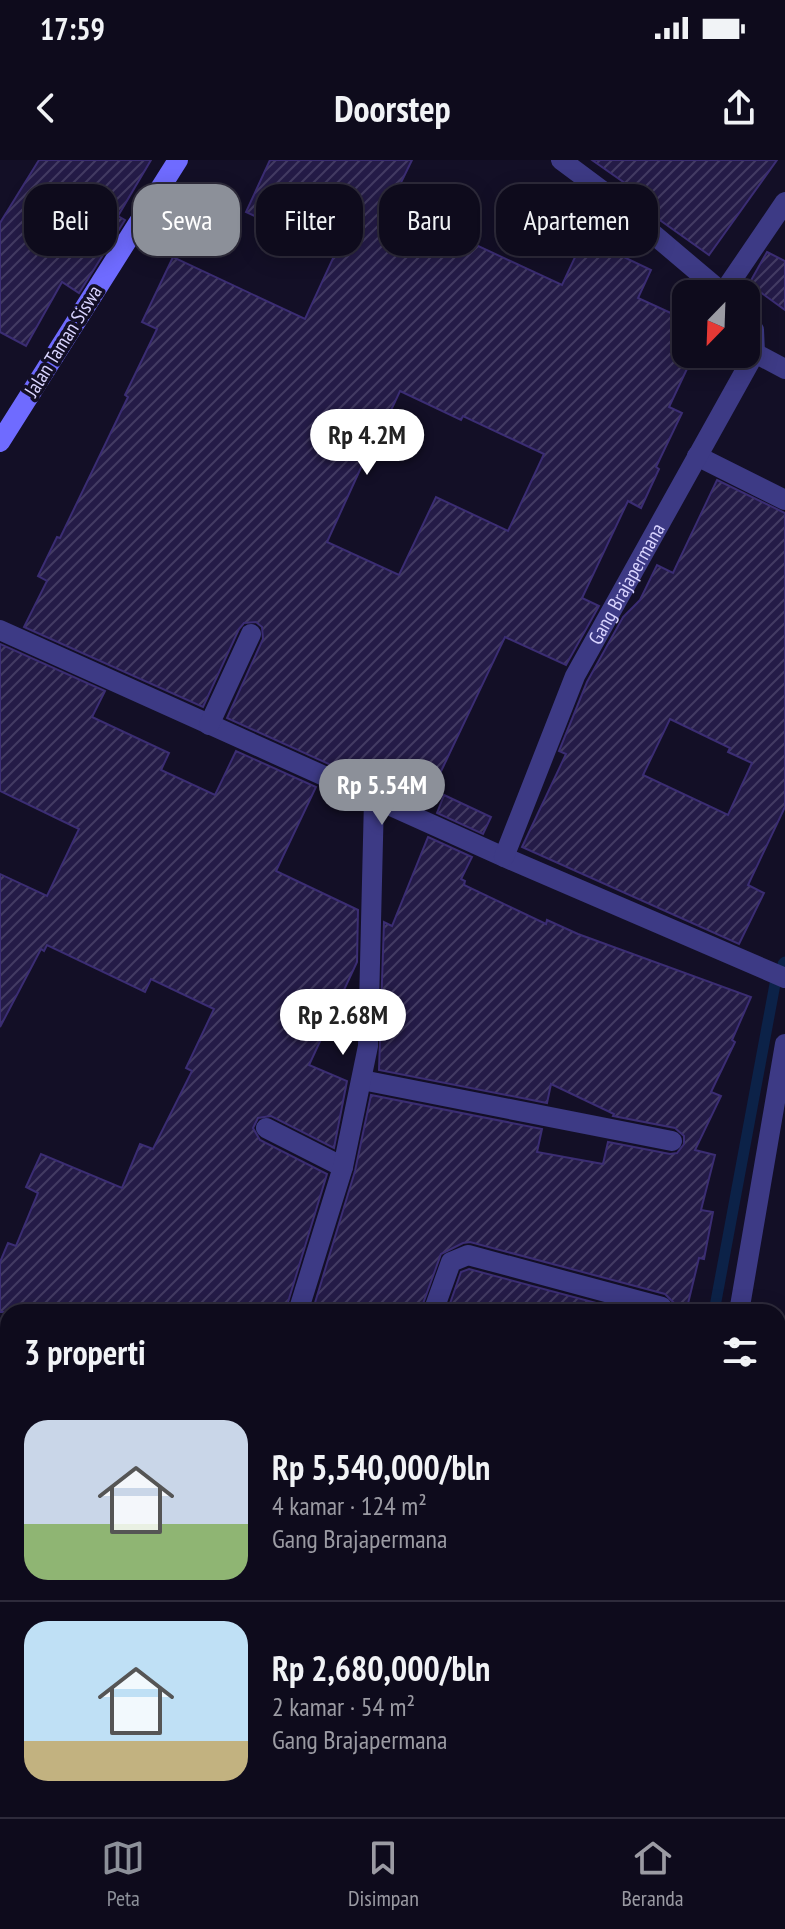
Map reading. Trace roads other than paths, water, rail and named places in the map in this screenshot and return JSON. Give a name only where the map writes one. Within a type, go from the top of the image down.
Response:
[{"type":"main road","name":"Jalan Taman Siswa","points":[[0,442],[178,160]]},
{"type":"street","points":[[561,160],[600,189],[707,280]]},
{"type":"street","points":[[732,280],[785,202]]},
{"type":"street","points":[[760,356],[785,369]]},
{"type":"street","name":"Gang Brajapermana","points":[[504,857],[575,676],[747,368]]},
{"type":"street","points":[[697,456],[785,500]]},
{"type":"street","points":[[0,630],[504,857],[785,978]]},
{"type":"street","points":[[209,725],[251,634]]},
{"type":"street","points":[[300,1304],[343,1167],[368,1046],[374,799]]},
{"type":"street","points":[[740,1304],[785,1044]]},
{"type":"street","points":[[362,1080],[672,1141]]},
{"type":"street","points":[[266,1128],[343,1167]]},
{"type":"street","points":[[436,1304],[451,1262],[468,1255],[651,1304]]},
{"type":"waterway","points":[[715,1304],[775,984]]}]
